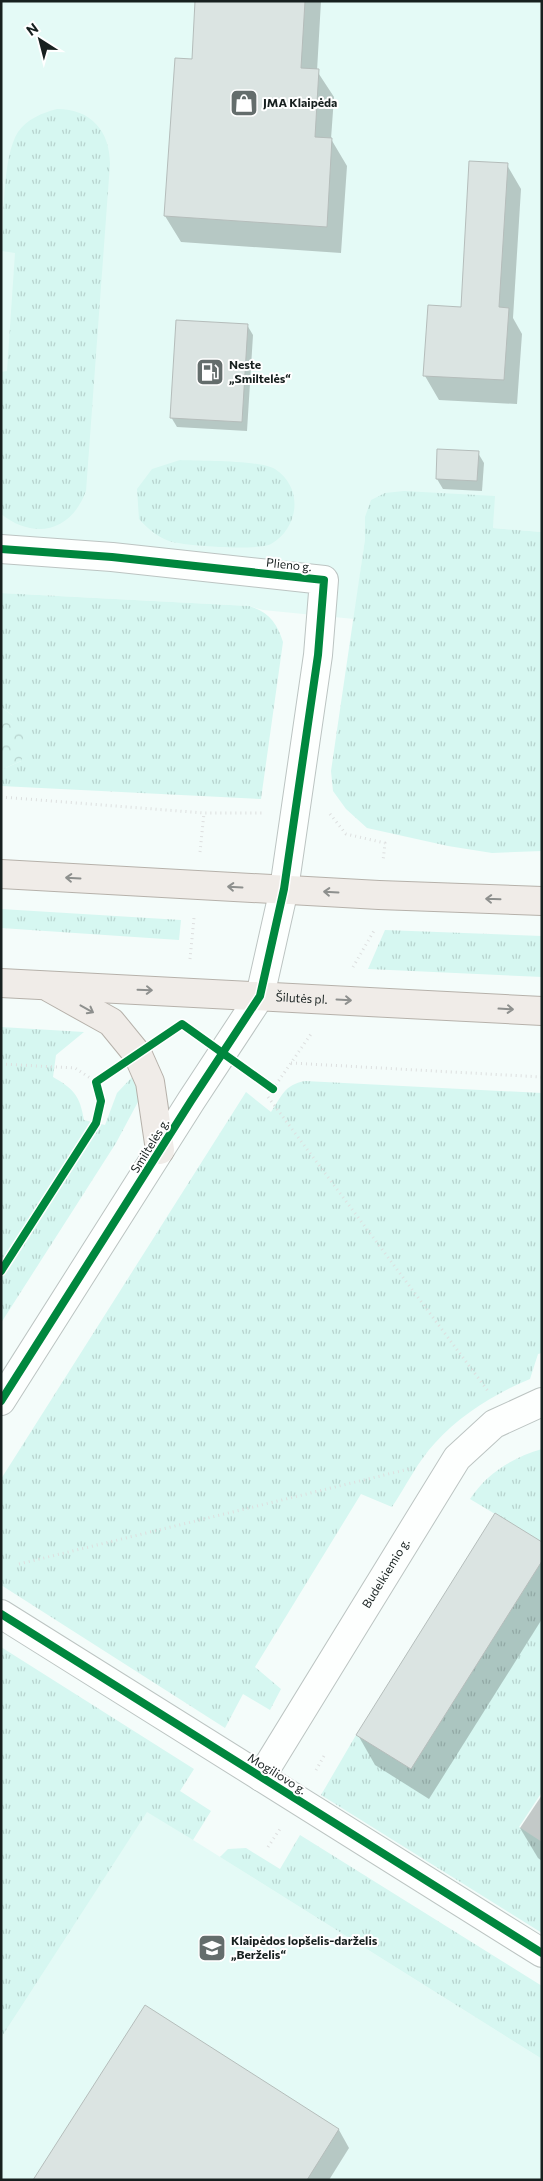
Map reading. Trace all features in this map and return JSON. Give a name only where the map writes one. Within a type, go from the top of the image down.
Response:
[{"type":"main road","points":[[1,874],[379,895],[542,901]]},
{"type":"main road","name":"Šilutės pl.","points":[[1,983],[542,1011]]},
{"type":"main road","points":[[44,985],[111,1022],[138,1055],[150,1082],[160,1150]]},
{"type":"street","name":"Plieno g.","points":[[1,549],[112,557],[324,580],[318,655],[284,889]]},
{"type":"street","name":"Smiltelės g.","points":[[1,1401],[260,996],[284,889]]},
{"type":"street","name":"Budelkiemio g.","points":[[261,1777],[457,1458],[494,1424],[542,1402]]},
{"type":"street","name":"Mogiliovo g.","points":[[1,1614],[542,1953]]},
{"type":"path","points":[[1,797],[204,813],[330,814],[346,834],[385,843],[376,927],[334,999],[273,1089]]},
{"type":"path","points":[[291,1063],[542,1077]]},
{"type":"path","points":[[1,1064],[75,1068],[96,1082]]},
{"type":"path","points":[[268,1097],[507,1417]]},
{"type":"path","points":[[19,1564],[457,1458]]},
{"type":"shaded area","points":[[1,1],[542,1],[542,532],[493,528],[494,496],[365,517],[365,539],[354,619],[263,610],[249,606],[1,593]]},
{"type":"shaded area","name":"Klaipėdos lopšelis-darželis „Berželis“","points":[[147,1811],[542,2059],[542,2180],[1,2180],[1,2038]]},
{"type":"green space","points":[[57,109],[80,113],[96,124],[106,141],[110,164],[86,491],[71,516],[50,528],[38,529],[26,527],[1,514],[1,372],[7,371],[15,253],[2,251],[4,206],[6,172],[13,143],[18,132],[35,117]]},
{"type":"green space","points":[[180,460],[243,462],[275,469],[291,486],[294,497],[294,508],[288,528],[271,544],[252,547],[189,545],[169,541],[156,534],[139,519],[137,489],[152,469]]},
{"type":"green space","points":[[404,491],[495,496],[493,528],[542,532],[542,851],[492,853],[448,846],[367,828],[346,809],[333,791],[331,771],[365,539],[365,517],[371,500],[385,493]]},
{"type":"green space","points":[[1,593],[249,606],[262,611],[275,624],[283,642],[261,799],[1,786],[1,770],[21,761],[12,715],[1,707]]},
{"type":"green space","points":[[1,707],[12,715],[32,736],[21,761],[1,770]]},
{"type":"green space","points":[[1,909],[181,920],[179,940],[1,928]]},
{"type":"green space","points":[[385,930],[542,936],[542,977],[368,969]]},
{"type":"green space","points":[[1,1027],[84,1032],[56,1055],[53,1077],[66,1085],[75,1094],[84,1120],[105,1125],[117,1093],[133,1076],[136,1081],[139,1100],[116,1143],[1,1323]]},
{"type":"green space","points":[[305,1081],[542,1093],[542,1353],[538,1354],[530,1379],[504,1391],[467,1414],[435,1443],[412,1474],[392,1507],[361,1494],[255,1667],[281,1689],[270,1710],[243,1694],[225,1728],[1,1585],[1,1479],[246,1092],[271,1112],[288,1088]]},
{"type":"green space","points":[[542,1449],[542,1542],[470,1499],[492,1474],[531,1452]]},
{"type":"green space","points":[[542,1561],[542,1792],[519,1827],[542,1842],[542,1933],[321,1795],[356,1735],[411,1769]]},
{"type":"green space","points":[[1,1647],[194,1769],[180,1791],[211,1811],[193,1840],[147,1812],[1,2038]]},
{"type":"green space","points":[[300,1835],[542,1986],[542,2059],[220,1857],[228,1849],[246,1848],[280,1869]]},
{"type":"building","name":"JMA Klaipėda","points":[[195,1],[305,1],[301,68],[319,69],[315,137],[332,138],[327,227],[164,216],[175,58],[192,59]]},
{"type":"building","points":[[469,161],[508,163],[499,307],[509,308],[504,380],[423,376],[428,305],[461,307]]},
{"type":"building","points":[[176,320],[248,324],[242,422],[170,418]]},
{"type":"building","points":[[437,449],[479,451],[477,481],[436,479]]},
{"type":"building","points":[[495,1513],[542,1542],[542,1561],[411,1769],[356,1735]]},
{"type":"building","points":[[145,2005],[339,2129],[307,2180],[33,2180]]},
{"type":"cycle path","points":[[1,549],[112,557],[324,580],[318,655],[284,889],[260,996],[191,1101],[1,1401]]},
{"type":"cycle path","points":[[1,1271],[96,1123],[101,1101],[96,1082],[182,1024],[273,1089]]},
{"type":"cycle path","points":[[1,1614],[542,1953]]},
{"type":"place","name":"JMA Klaipėda","points":[[244,103]]},
{"type":"place","name":"Neste „Smiltelės“","points":[[210,372]]},
{"type":"place","name":"Klaipėdos lopšelis-darželis „Berželis“","points":[[212,1948]]}]
